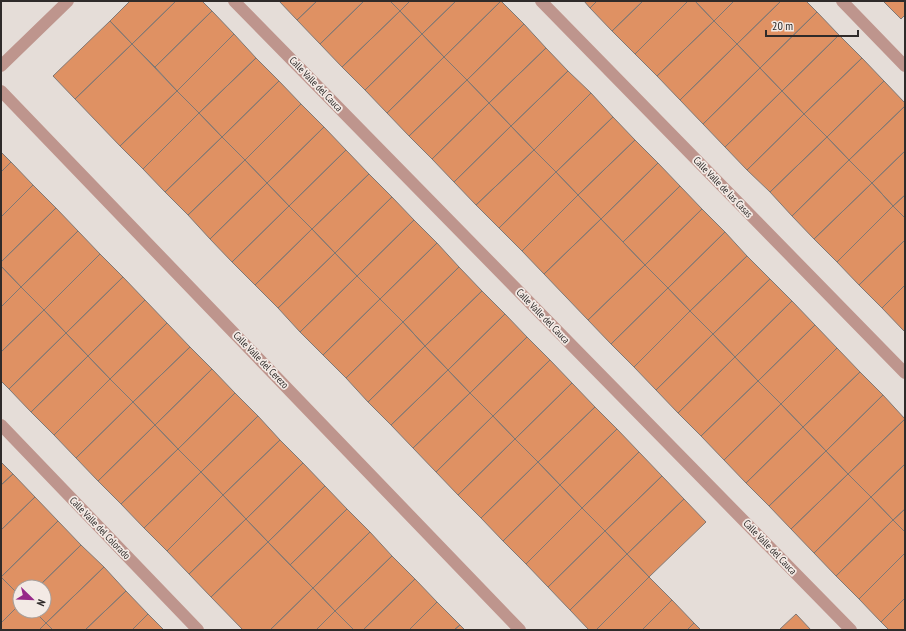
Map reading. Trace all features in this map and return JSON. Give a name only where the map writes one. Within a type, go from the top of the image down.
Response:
[{"type":"street","points":[[1,66],[68,1]]},
{"type":"street","name":"Calle Valle del Cauca","points":[[234,1],[852,630]]},
{"type":"street","name":"Calle Valle de las Casas","points":[[541,1],[905,373]]},
{"type":"street","points":[[842,1],[905,66]]},
{"type":"street","name":"Calle Valle del Cerezo","points":[[1,91],[520,630]]},
{"type":"street","name":"Calle Valle del Colorado","points":[[1,425],[198,630]]},
{"type":"building","points":[[130,1],[176,1],[132,44],[110,21]]},
{"type":"building","points":[[176,1],[202,1],[212,11],[155,67],[132,44]]},
{"type":"building","points":[[279,1],[317,1],[297,20]]},
{"type":"building","points":[[317,1],[364,1],[320,44],[297,20]]},
{"type":"building","points":[[364,1],[390,1],[400,11],[342,67],[320,44]]},
{"type":"building","points":[[390,1],[410,1],[400,11]]},
{"type":"building","points":[[410,1],[456,1],[422,34],[400,11]]},
{"type":"building","points":[[456,1],[501,1],[444,57],[422,34]]},
{"type":"building","points":[[501,1],[524,24],[467,80],[444,57]]},
{"type":"building","points":[[584,1],[597,1],[590,8]]},
{"type":"building","points":[[597,1],[643,1],[612,31],[590,8]]},
{"type":"building","points":[[643,1],[688,1],[635,54],[612,31]]},
{"type":"building","points":[[688,1],[695,1],[714,21],[657,76],[635,54]]},
{"type":"building","points":[[695,1],[734,1],[714,21]]},
{"type":"building","points":[[734,1],[781,1],[737,44],[714,21]]},
{"type":"building","points":[[781,1],[806,1],[817,12],[760,68],[737,44]]},
{"type":"building","points":[[883,1],[905,1],[905,15],[901,19]]},
{"type":"building","points":[[212,11],[234,34],[177,91],[155,67]]},
{"type":"building","points":[[400,11],[422,34],[365,90],[342,67]]},
{"type":"building","points":[[817,12],[839,35],[782,91],[760,68]]},
{"type":"building","points":[[110,21],[132,44],[75,99],[53,76]]},
{"type":"building","points":[[714,21],[737,44],[680,100],[657,76]]},
{"type":"building","points":[[524,24],[546,48],[489,103],[467,80]]},
{"type":"building","points":[[234,34],[256,58],[199,113],[177,91]]},
{"type":"building","points":[[422,34],[444,57],[387,113],[365,90]]},
{"type":"building","points":[[839,35],[862,58],[804,114],[782,91]]},
{"type":"building","points":[[132,44],[177,91],[120,146],[75,99]]},
{"type":"building","points":[[737,44],[760,68],[703,124],[680,100]]},
{"type":"building","points":[[546,48],[568,71],[511,126],[489,103]]},
{"type":"building","points":[[444,57],[467,80],[409,136],[387,113]]},
{"type":"building","points":[[256,58],[279,81],[222,137],[199,113]]},
{"type":"building","points":[[862,58],[884,81],[827,137],[804,114]]},
{"type":"building","points":[[760,68],[782,91],[725,147],[703,124]]},
{"type":"building","points":[[568,71],[591,93],[534,150],[511,126]]},
{"type":"building","points":[[467,80],[489,103],[432,159],[409,136]]},
{"type":"building","points":[[279,81],[301,104],[245,160],[222,137]]},
{"type":"building","points":[[884,81],[905,103],[905,106],[849,160],[827,137]]},
{"type":"building","points":[[177,91],[199,113],[143,169],[120,146]]},
{"type":"building","points":[[782,91],[804,114],[747,170],[725,147]]},
{"type":"building","points":[[591,93],[613,117],[556,172],[534,150]]},
{"type":"building","points":[[489,103],[511,126],[454,182],[432,159]]},
{"type":"building","points":[[301,104],[324,127],[267,183],[245,160]]},
{"type":"building","points":[[905,106],[905,151],[872,183],[849,160]]},
{"type":"building","points":[[199,113],[222,137],[165,192],[143,169]]},
{"type":"building","points":[[804,114],[827,137],[770,192],[747,170]]},
{"type":"building","points":[[613,117],[635,140],[578,195],[556,172]]},
{"type":"building","points":[[511,126],[534,150],[476,205],[454,182]]},
{"type":"building","points":[[324,127],[346,150],[289,206],[267,183]]},
{"type":"building","points":[[222,137],[245,160],[188,215],[165,192]]},
{"type":"building","points":[[827,137],[849,160],[792,216],[770,192]]},
{"type":"building","points":[[635,140],[658,163],[601,219],[578,195]]},
{"type":"building","points":[[346,150],[369,174],[312,229],[289,206]]},
{"type":"building","points":[[534,150],[556,172],[499,228],[476,205]]},
{"type":"building","points":[[905,151],[905,195],[893,206],[872,183]]},
{"type":"building","points":[[1,152],[11,162],[1,172]]},
{"type":"building","points":[[245,160],[267,183],[210,239],[188,215]]},
{"type":"building","points":[[849,160],[872,183],[814,239],[792,216]]},
{"type":"building","points":[[11,162],[33,185],[1,217],[1,172]]},
{"type":"building","points":[[658,163],[680,186],[623,242],[601,219]]},
{"type":"building","points":[[556,172],[578,195],[522,251],[499,228]]},
{"type":"building","points":[[369,174],[392,197],[335,253],[312,229]]},
{"type":"building","points":[[267,183],[289,206],[232,262],[210,239]]},
{"type":"building","points":[[872,183],[893,206],[837,262],[814,239]]},
{"type":"building","points":[[33,185],[56,208],[1,262],[1,217]]},
{"type":"building","points":[[680,186],[702,209],[645,265],[623,242]]},
{"type":"building","points":[[578,195],[601,219],[544,274],[522,251]]},
{"type":"building","points":[[905,195],[905,218],[893,206]]},
{"type":"building","points":[[392,197],[414,220],[357,276],[335,253]]},
{"type":"building","points":[[289,206],[312,229],[255,285],[232,262]]},
{"type":"building","points":[[893,206],[905,218],[905,240],[859,285],[837,262]]},
{"type":"building","points":[[56,208],[78,231],[21,287],[1,266],[1,262]]},
{"type":"building","points":[[702,209],[725,232],[668,288],[645,265]]},
{"type":"building","points":[[601,219],[645,265],[588,320],[544,274]]},
{"type":"building","points":[[414,220],[437,243],[380,299],[357,276]]},
{"type":"building","points":[[312,229],[335,253],[278,308],[255,285]]},
{"type":"building","points":[[78,231],[100,254],[44,310],[21,287]]},
{"type":"building","points":[[725,232],[747,256],[690,311],[668,288]]},
{"type":"building","points":[[905,240],[905,285],[882,308],[859,285]]},
{"type":"building","points":[[437,243],[459,267],[403,322],[380,299]]},
{"type":"building","points":[[335,253],[357,276],[300,332],[278,308]]},
{"type":"building","points":[[100,254],[123,277],[66,333],[44,310]]},
{"type":"building","points":[[747,256],[770,279],[713,334],[690,311]]},
{"type":"building","points":[[645,265],[668,288],[611,344],[588,320]]},
{"type":"building","points":[[1,266],[21,287],[1,307]]},
{"type":"building","points":[[459,267],[482,291],[425,346],[403,322]]},
{"type":"building","points":[[357,276],[380,299],[323,355],[300,332]]},
{"type":"building","points":[[123,277],[145,300],[88,356],[66,333]]},
{"type":"building","points":[[770,279],[792,301],[735,357],[713,334]]},
{"type":"building","points":[[905,285],[905,330],[904,331],[882,308]]},
{"type":"building","points":[[21,287],[44,310],[1,352],[1,307]]},
{"type":"building","points":[[668,288],[690,311],[634,367],[611,344]]},
{"type":"building","points":[[482,291],[505,314],[448,370],[425,346]]},
{"type":"building","points":[[380,299],[403,322],[346,378],[323,355]]},
{"type":"building","points":[[145,300],[167,323],[110,379],[88,356]]},
{"type":"building","points":[[792,301],[815,325],[758,381],[735,357]]},
{"type":"building","points":[[44,310],[66,333],[9,389],[1,381],[1,352]]},
{"type":"building","points":[[690,311],[713,334],[656,390],[634,367]]},
{"type":"building","points":[[505,314],[527,337],[470,393],[448,370]]},
{"type":"building","points":[[403,322],[425,346],[368,402],[346,378]]},
{"type":"building","points":[[167,323],[190,347],[133,402],[110,379]]},
{"type":"building","points":[[815,325],[837,348],[781,404],[758,381]]},
{"type":"building","points":[[66,333],[88,356],[31,412],[9,389]]},
{"type":"building","points":[[713,334],[735,357],[678,413],[656,390]]},
{"type":"building","points":[[527,337],[550,360],[493,416],[470,393]]},
{"type":"building","points":[[425,346],[448,370],[391,425],[368,402]]},
{"type":"building","points":[[190,347],[212,369],[155,425],[133,402]]},
{"type":"building","points":[[837,348],[860,372],[803,427],[781,404]]},
{"type":"building","points":[[88,356],[110,379],[54,435],[31,412]]},
{"type":"building","points":[[735,357],[758,381],[701,436],[678,413]]},
{"type":"building","points":[[550,360],[572,383],[515,439],[493,416]]},
{"type":"building","points":[[212,369],[235,393],[178,449],[155,425]]},
{"type":"building","points":[[448,370],[470,393],[413,448],[391,425]]},
{"type":"building","points":[[860,372],[883,395],[826,451],[803,427]]},
{"type":"building","points":[[110,379],[133,402],[76,458],[54,435]]},
{"type":"building","points":[[758,381],[781,404],[724,460],[701,436]]},
{"type":"building","points":[[572,383],[595,407],[538,462],[515,439]]},
{"type":"building","points":[[235,393],[258,416],[201,472],[178,449]]},
{"type":"building","points":[[470,393],[493,416],[436,472],[413,448]]},
{"type":"building","points":[[883,395],[905,419],[848,474],[826,451]]},
{"type":"building","points":[[133,402],[155,425],[98,481],[76,458]]},
{"type":"building","points":[[781,404],[803,427],[746,483],[724,460]]},
{"type":"building","points":[[595,407],[617,429],[560,485],[538,462]]},
{"type":"building","points":[[258,416],[280,440],[223,495],[201,472]]},
{"type":"building","points":[[493,416],[515,439],[458,495],[436,472]]},
{"type":"building","points":[[905,419],[905,464],[871,497],[848,474]]},
{"type":"building","points":[[155,425],[178,449],[121,504],[98,481]]},
{"type":"building","points":[[803,427],[826,451],[769,506],[746,483]]},
{"type":"building","points":[[617,429],[639,452],[582,508],[560,485]]},
{"type":"building","points":[[515,439],[538,462],[481,518],[458,495]]},
{"type":"building","points":[[280,440],[303,463],[246,519],[223,495]]},
{"type":"building","points":[[178,449],[201,472],[144,528],[121,504]]},
{"type":"building","points":[[826,451],[848,474],[791,529],[769,506]]},
{"type":"building","points":[[639,452],[662,476],[605,531],[582,508]]},
{"type":"building","points":[[1,462],[13,474],[1,485]]},
{"type":"building","points":[[538,462],[560,485],[503,541],[481,518]]},
{"type":"building","points":[[303,463],[325,486],[268,542],[246,519]]},
{"type":"building","points":[[905,464],[905,509],[893,520],[871,497]]},
{"type":"building","points":[[201,472],[223,495],[167,551],[144,528]]},
{"type":"building","points":[[13,474],[35,497],[1,530],[1,485]]},
{"type":"building","points":[[848,474],[871,497],[814,553],[791,529]]},
{"type":"building","points":[[662,476],[684,499],[627,554],[605,531]]},
{"type":"building","points":[[560,485],[582,508],[526,564],[503,541]]},
{"type":"building","points":[[325,486],[347,509],[290,565],[268,542]]},
{"type":"building","points":[[223,495],[246,519],[189,574],[167,551]]},
{"type":"building","points":[[35,497],[58,521],[1,577],[1,530]]},
{"type":"building","points":[[871,497],[893,520],[836,576],[814,553]]},
{"type":"building","points":[[684,499],[706,522],[649,577],[627,554]]},
{"type":"building","points":[[582,508],[605,531],[548,587],[526,564]]},
{"type":"building","points":[[347,509],[370,532],[313,588],[290,565]]},
{"type":"building","points":[[905,509],[905,532],[893,520]]},
{"type":"building","points":[[246,519],[268,542],[211,597],[189,574]]},
{"type":"building","points":[[893,520],[905,532],[905,553],[859,599],[836,576]]},
{"type":"building","points":[[58,521],[81,545],[46,579],[12,579],[12,588],[1,577]]},
{"type":"building","points":[[605,531],[627,554],[570,610],[548,587]]},
{"type":"building","points":[[370,532],[392,556],[335,611],[313,588]]},
{"type":"building","points":[[268,542],[313,588],[270,630],[243,630],[211,597]]},
{"type":"building","points":[[81,545],[104,567],[52,617],[52,579],[46,579]]},
{"type":"building","points":[[905,553],[905,598],[881,622],[859,599]]},
{"type":"building","points":[[627,554],[649,577],[596,630],[589,630],[570,610]]},
{"type":"building","points":[[392,556],[415,579],[363,630],[354,630],[335,611]]},
{"type":"building","points":[[104,567],[126,591],[85,630],[53,630],[46,623],[52,619],[52,617]]},
{"type":"building","points":[[1,577],[12,588],[12,612],[1,623]]},
{"type":"building","points":[[649,577],[672,600],[642,630],[596,630]]},
{"type":"building","points":[[415,579],[437,602],[409,630],[363,630]]},
{"type":"building","points":[[313,588],[335,611],[316,630],[270,630]]},
{"type":"building","points":[[126,591],[148,614],[132,630],[85,630]]},
{"type":"building","points":[[905,598],[905,630],[889,630],[881,622]]},
{"type":"building","points":[[672,600],[694,623],[687,630],[642,630]]},
{"type":"building","points":[[437,602],[460,625],[454,630],[409,630]]},
{"type":"building","points":[[335,611],[354,630],[316,630]]},
{"type":"building","points":[[12,612],[12,619],[42,619],[46,623],[39,630],[1,630],[1,623]]},
{"type":"building","points":[[148,614],[164,630],[132,630]]},
{"type":"building","points":[[796,614],[811,630],[779,630]]},
{"type":"building","points":[[42,619],[50,619],[46,623]]},
{"type":"building","points":[[46,623],[53,630],[39,630]]},
{"type":"building","points":[[694,623],[701,630],[687,630]]},
{"type":"building","points":[[460,625],[465,630],[454,630]]}]
